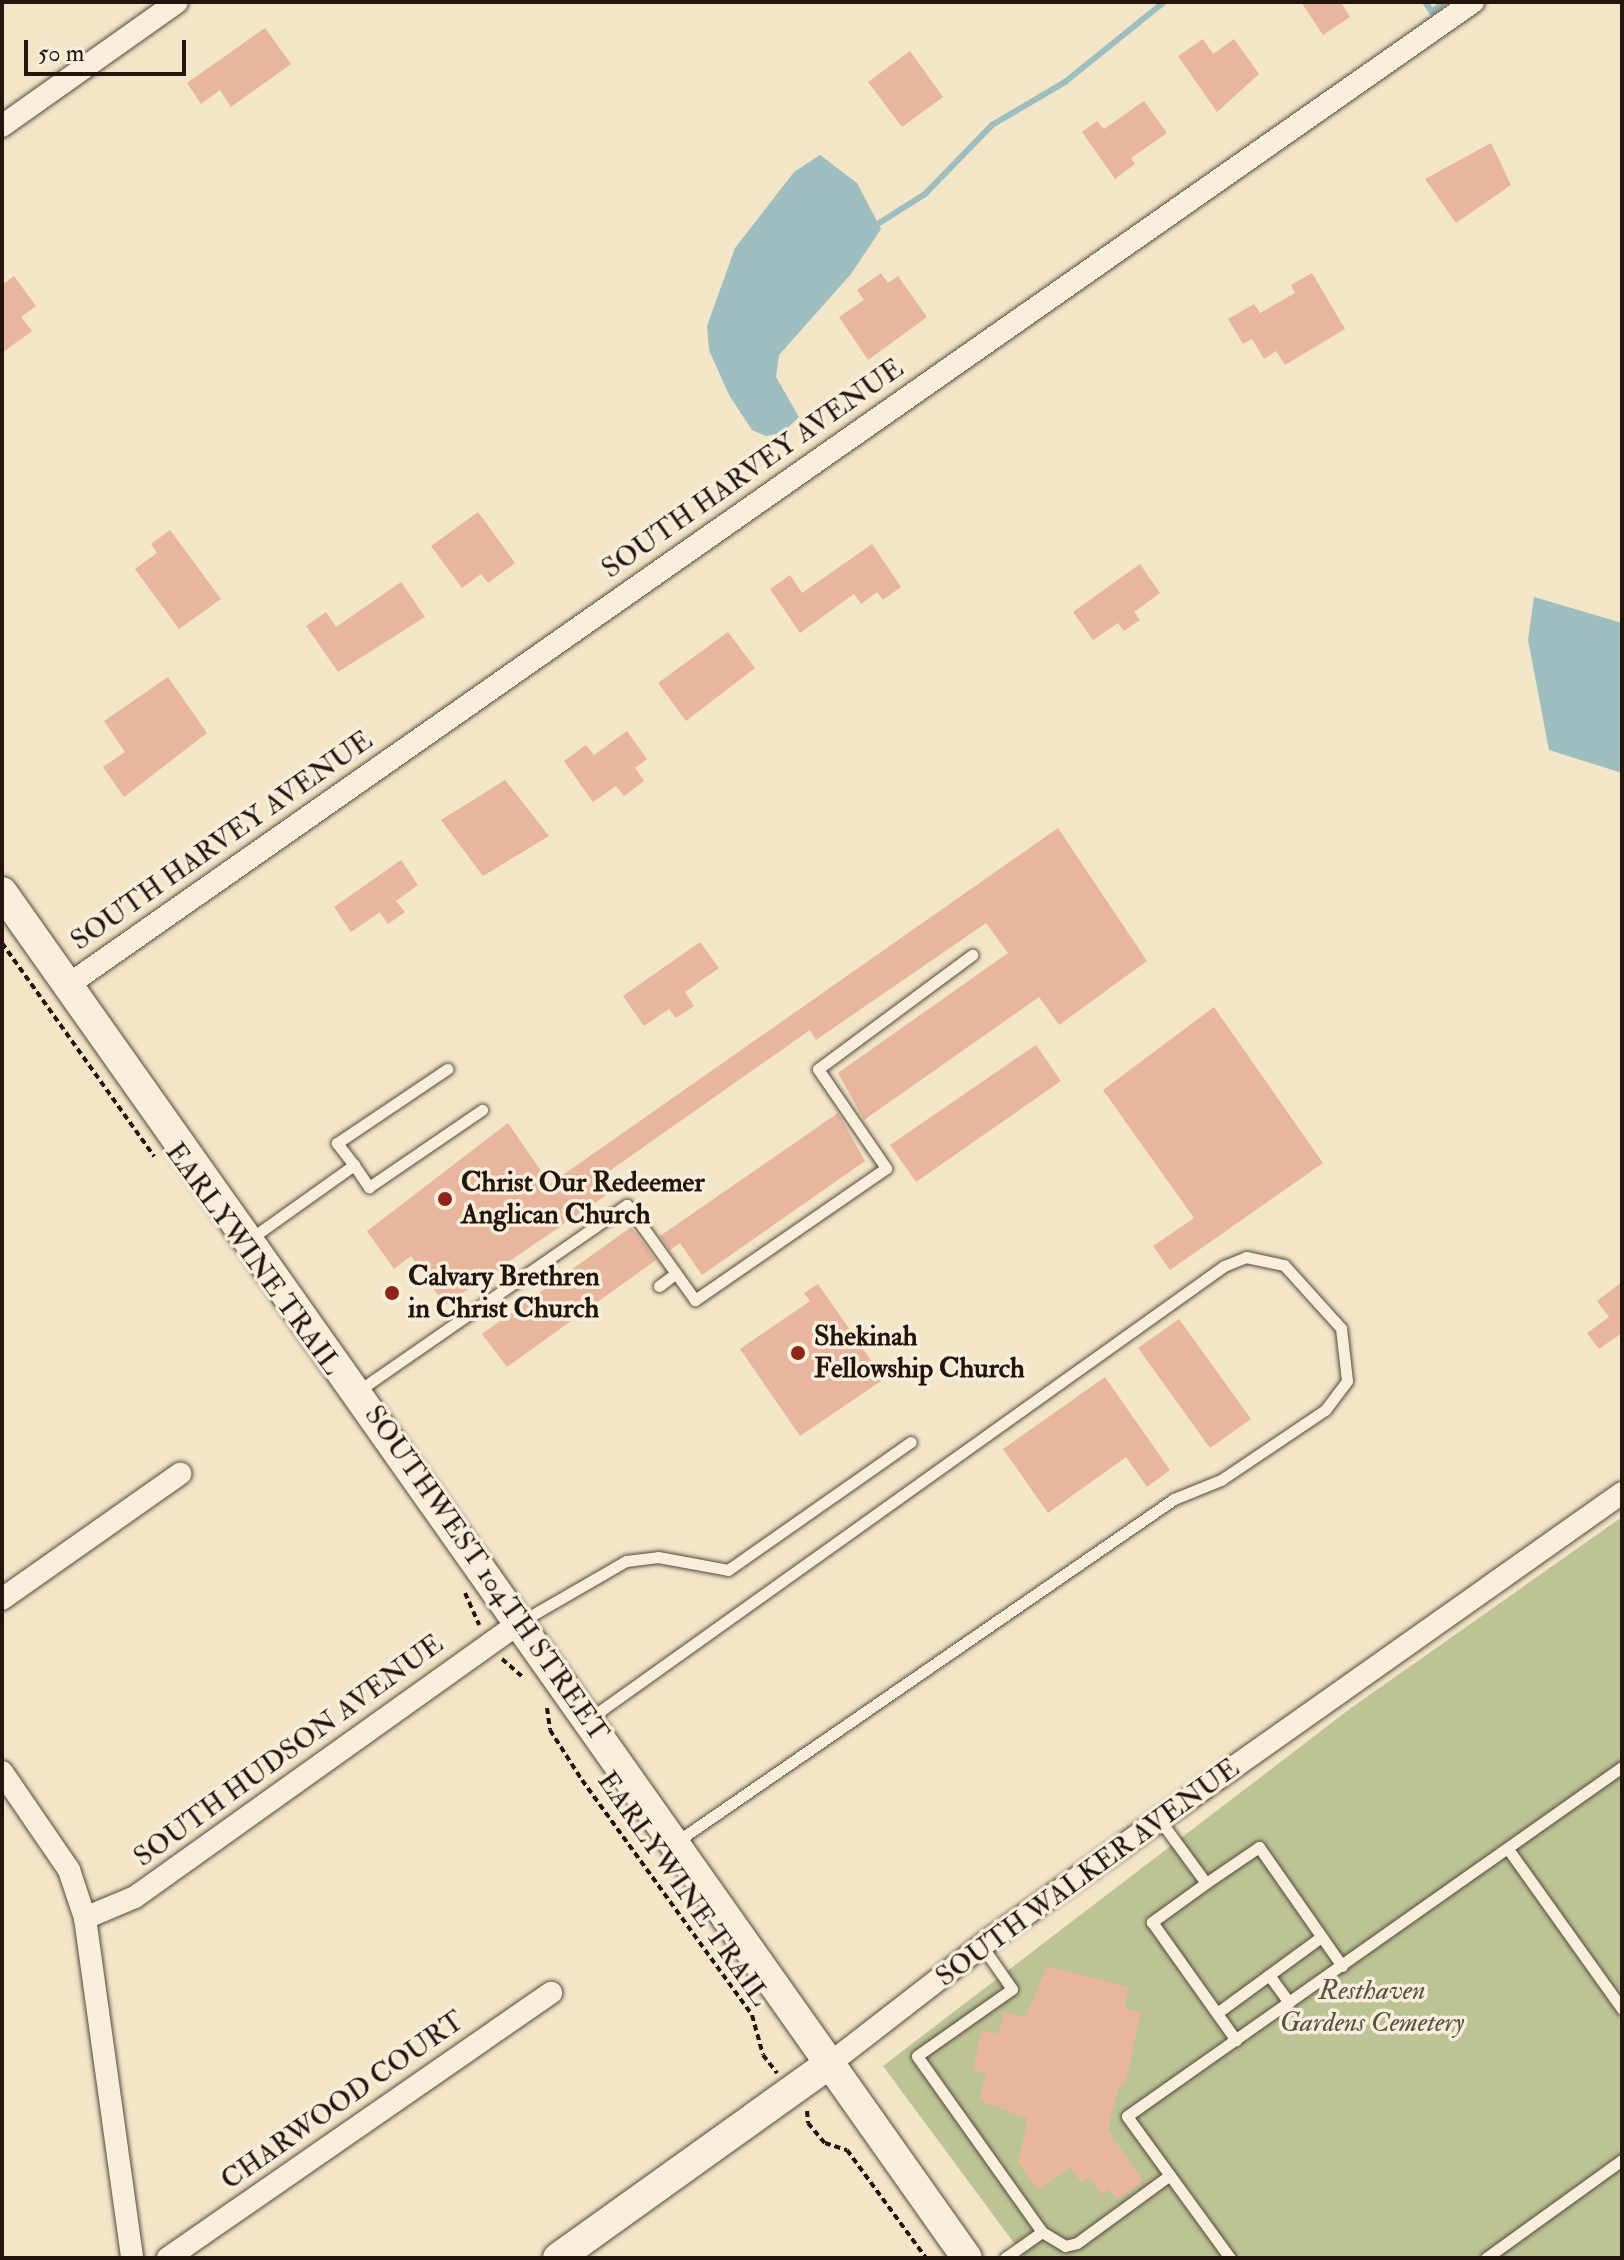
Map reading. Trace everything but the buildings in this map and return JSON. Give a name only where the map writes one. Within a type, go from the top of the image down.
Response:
[{"type":"main road","name":"SOUTHWEST 104TH STREET","points":[[2,892],[522,1621],[828,2065],[967,2258]]},
{"type":"main road","name":"SOUTH WALKER AVENUE","points":[[558,2258],[828,2065]]},
{"type":"street","points":[[2,126],[177,2]]},
{"type":"street","name":"SOUTH HARVEY AVENUE","points":[[68,985],[1473,2]]},
{"type":"street","points":[[2,1599],[180,1474]]},
{"type":"street","name":"SOUTH WALKER AVENUE","points":[[828,2065],[982,1946],[1622,1493]]},
{"type":"street","name":"SOUTH HUDSON AVENUE","points":[[85,1918],[135,1897],[522,1621]]},
{"type":"street","points":[[2,1772],[64,1862],[85,1918],[132,2258]]},
{"type":"street","name":"CHARWOOD COURT","points":[[168,2258],[551,1993]]},
{"type":"lane","points":[[357,1391],[627,1205],[695,1300],[886,1168],[818,1069],[972,955]]},
{"type":"lane","points":[[447,1069],[337,1143],[369,1187],[482,1110]]},
{"type":"lane","points":[[249,1239],[354,1165]]},
{"type":"lane","points":[[589,1719],[1224,1266],[1246,1257],[1284,1265],[1341,1328],[1347,1381],[1325,1410],[1221,1480],[1174,1499],[674,1844]]},
{"type":"lane","points":[[659,1286],[676,1273]]},
{"type":"lane","points":[[522,1621],[626,1561],[658,1557],[728,1570],[911,1442]]},
{"type":"lane","points":[[1230,2258],[1127,2116],[1622,1767]]},
{"type":"lane","points":[[1159,1819],[1206,1883]]},
{"type":"lane","points":[[1236,2040],[1152,1922],[1206,1883],[1259,1847],[1342,1966]]},
{"type":"lane","points":[[1508,1849],[1622,2009]]},
{"type":"lane","points":[[1217,2013],[1321,1937]]},
{"type":"lane","points":[[982,1946],[1012,1989],[917,2056],[1042,2232],[1065,2246],[1077,2243],[1170,2175]]},
{"type":"lane","points":[[1269,1975],[1289,2003]]},
{"type":"lane","points":[[1486,2258],[1622,2160]]},
{"type":"lane","points":[[1005,2258],[1042,2232]]},
{"type":"path","name":"EARLYWINE TRAIL","points":[[2,943],[158,1161]]},
{"type":"path","points":[[461,1583],[491,1643],[508,1667],[530,1682]]},
{"type":"path","name":"EARLYWINE TRAIL","points":[[539,1695],[550,1730],[582,1780],[752,2015],[763,2055],[810,2115],[808,2123],[825,2143],[847,2150],[926,2258]]},
{"type":"green space","name":"Resthaven Gardens Cemetery","points":[[1622,1517],[1622,2258],[1025,2258],[883,2066],[1351,1708]]},
{"type":"water","points":[[820,155],[857,183],[881,229],[851,274],[779,355],[776,377],[799,417],[782,433],[766,436],[752,430],[729,395],[709,350],[707,326],[735,248],[794,172]]},
{"type":"water","points":[[1534,597],[1622,623],[1622,773],[1549,750],[1528,640]]},
{"type":"waterway","points":[[876,225],[925,194],[992,125],[1065,82],[1164,2]]},
{"type":"waterway","points":[[1425,2],[1432,12],[1444,2]]},
{"type":"place","name":"Christ Our Redeemer Anglican Church","points":[[445,1199]]},
{"type":"place","name":"Calvary Brethren in Christ Church","points":[[392,1293]]},
{"type":"place","name":"Shekinah Fellowship Church","points":[[798,1353]]}]
